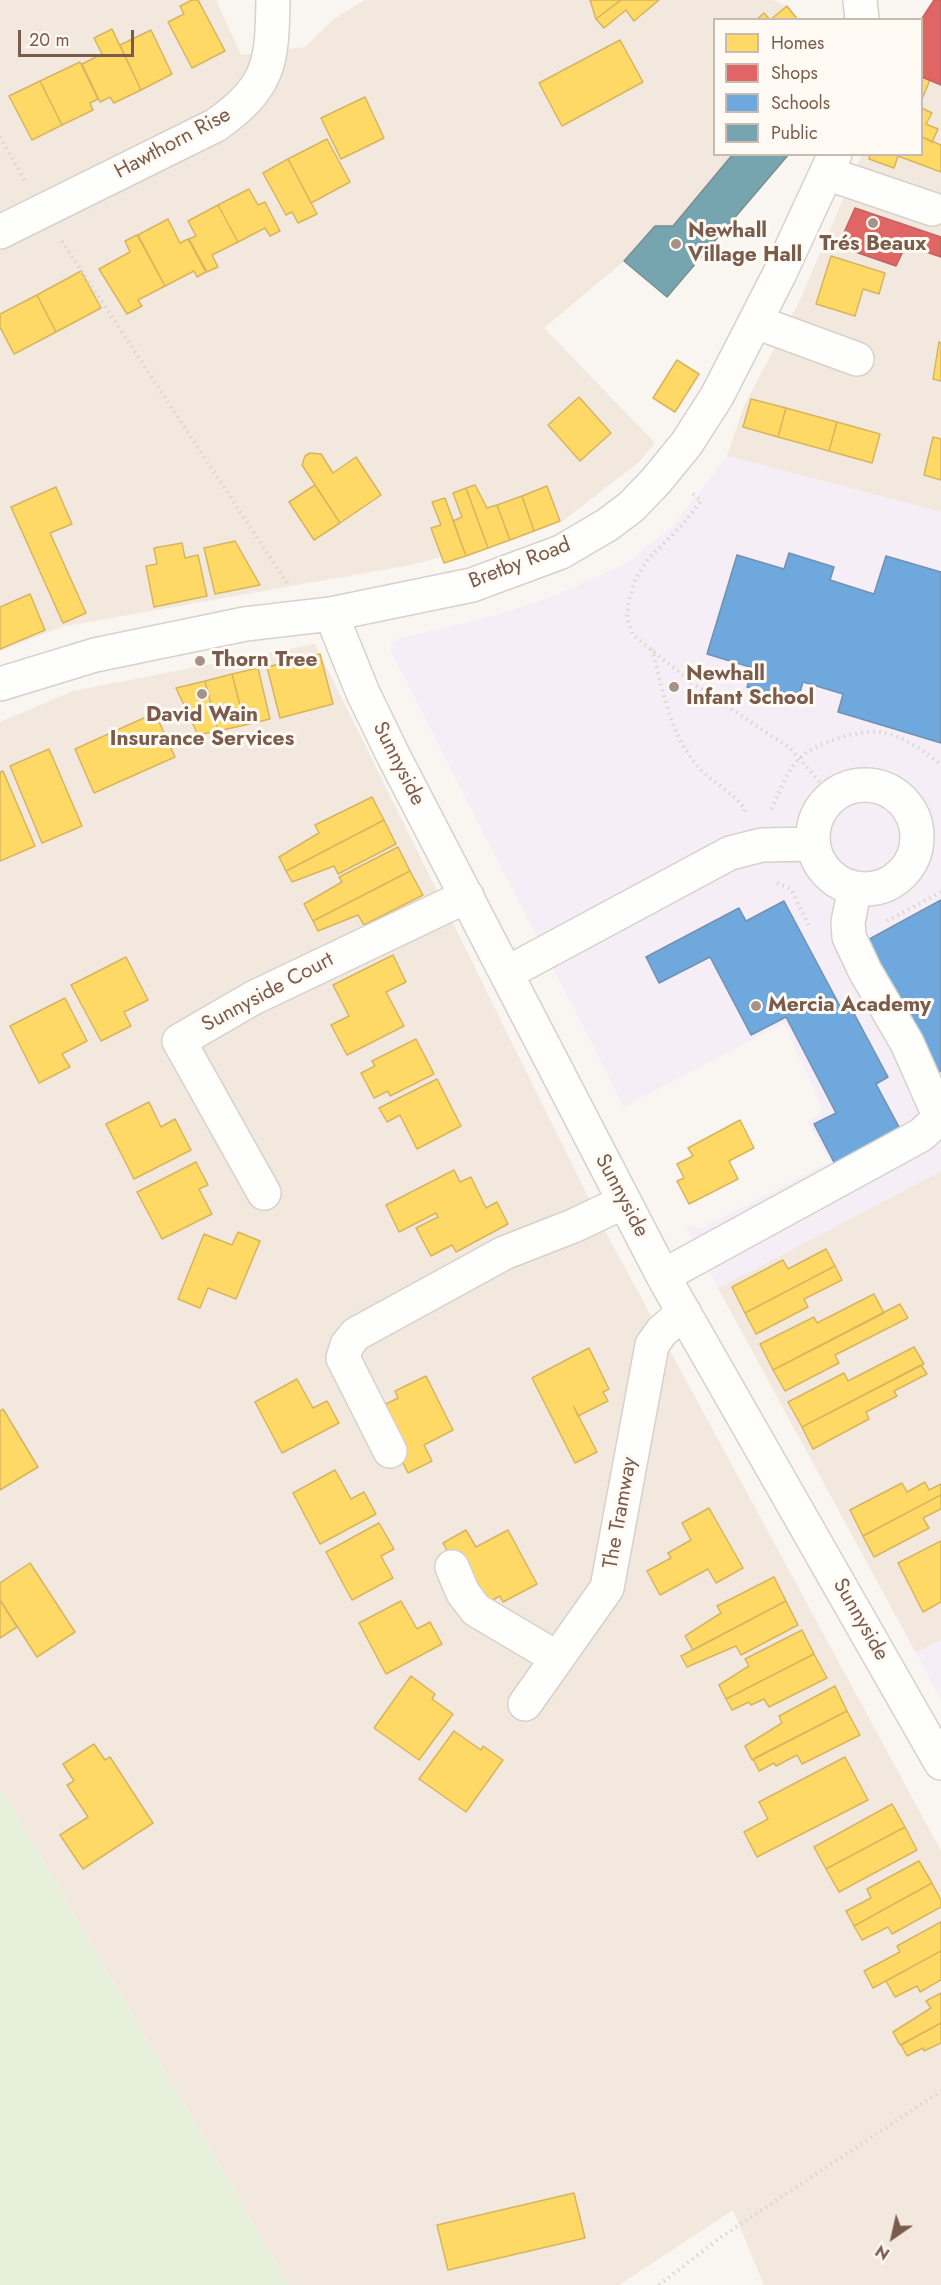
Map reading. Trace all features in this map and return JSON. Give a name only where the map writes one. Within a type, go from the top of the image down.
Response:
[{"type":"street","name":"Hawthorn Rise","points":[[0,232],[216,125],[243,106],[261,82],[273,49],[273,0]]},
{"type":"street","points":[[860,0],[862,18]]},
{"type":"street","points":[[830,164],[932,209]]},
{"type":"street","name":"Bretby Road","points":[[0,684],[95,655],[245,624],[320,615],[472,585],[561,552],[607,525],[631,507],[666,470],[717,396],[756,322],[830,164]]},
{"type":"street","points":[[756,322],[857,359]]},
{"type":"street","name":"Sunnyside","points":[[320,615],[663,1276],[941,1763]]},
{"type":"street","points":[[856,785],[882,787],[903,802],[915,825],[915,850],[903,873],[880,887],[855,888],[839,882],[827,872],[818,859],[813,844],[816,817],[832,796],[856,785]]},
{"type":"street","points":[[507,973],[730,854],[762,845],[813,844]]},
{"type":"street","points":[[663,1276],[937,1125],[938,1113],[908,1043],[865,971],[849,937],[848,922],[855,888]]},
{"type":"street","name":"Sunnyside Court","points":[[264,1193],[179,1041],[253,998],[466,896]]},
{"type":"street","points":[[390,1451],[343,1358],[347,1345],[356,1334],[504,1253],[573,1226],[624,1202]]},
{"type":"street","name":"The Tramway","points":[[525,1704],[607,1588],[652,1345],[663,1331],[684,1312]]},
{"type":"street","points":[[452,1567],[463,1593],[476,1610],[557,1658]]},
{"type":"path","points":[[0,137],[43,211],[320,615]]},
{"type":"path","points":[[666,470],[701,501],[684,523],[648,559],[636,578],[629,600],[627,618],[633,635],[695,685],[790,748],[832,796]]},
{"type":"path","points":[[652,650],[669,713],[682,744],[695,763],[736,796],[745,809],[741,820],[723,832],[730,854]]},
{"type":"path","points":[[770,812],[799,758],[816,747],[849,735],[880,732],[915,746],[941,765]]},
{"type":"path","points":[[658,2285],[721,2237],[941,2091]]},
{"type":"shaded area","points":[[0,0],[216,0],[241,55],[305,47],[334,19],[365,0],[773,0],[787,6],[797,18],[713,18],[713,156],[732,156],[673,226],[655,226],[624,261],[544,328],[655,443],[639,462],[564,520],[508,540],[410,565],[61,627],[0,651]]},
{"type":"shaded area","points":[[923,77],[941,85],[941,512],[727,456],[744,406],[800,300],[862,156],[923,156]]},
{"type":"shaded area","points":[[727,456],[941,512],[941,1171],[718,1288],[686,1225],[701,1228],[830,1162],[807,1121],[823,1111],[784,1023],[624,1107],[390,650],[393,642],[398,639],[493,616],[556,595],[625,564],[672,527]]},
{"type":"shaded area","points":[[315,644],[604,1229],[941,1851],[941,2285],[764,2285],[733,2210],[619,2285],[289,2285],[0,1787],[0,722],[73,691]]},
{"type":"shaded area","points":[[941,1171],[941,1640],[916,1653],[718,1288]]},
{"type":"shaded area","points":[[941,1640],[941,1700],[916,1653]]},
{"type":"green space","points":[[0,1787],[289,2285],[0,2285]]},
{"type":"building: Homes","points":[[192,0],[198,0],[225,51],[192,68],[168,22],[184,14],[180,6]]},
{"type":"building: Homes","points":[[590,0],[621,0],[596,19]]},
{"type":"building: Homes","points":[[621,0],[659,0],[634,21],[626,10],[604,28],[596,19]]},
{"type":"building: Homes","points":[[787,6],[796,18],[772,18]]},
{"type":"building: Homes","points":[[764,13],[768,18],[758,18]]},
{"type":"building: Homes","points":[[112,29],[141,90],[114,103],[110,97],[100,102],[82,64],[102,54],[94,38]]},
{"type":"building: Homes","points":[[151,30],[172,74],[141,90],[120,45]]},
{"type":"building: Homes","points":[[620,40],[643,82],[562,126],[539,83]]},
{"type":"building: Homes","points":[[80,62],[98,99],[90,103],[93,110],[62,125],[40,81]]},
{"type":"building: Homes","points":[[923,77],[930,80],[923,97]]},
{"type":"building: Homes","points":[[40,81],[62,125],[32,140],[9,96]]},
{"type":"building: Homes","points":[[365,97],[384,138],[341,159],[321,118]]},
{"type":"building: Homes","points":[[923,108],[932,113],[926,124],[938,129],[932,142],[923,138]]},
{"type":"building: Homes","points":[[923,137],[941,145],[941,172],[898,156],[923,156]]},
{"type":"building: Homes","points":[[327,139],[350,182],[311,203],[288,159]]},
{"type":"building: Homes","points":[[870,156],[898,156],[894,168],[869,159]]},
{"type":"building: Homes","points":[[288,159],[317,214],[298,223],[292,212],[286,215],[263,173]]},
{"type":"building: Homes","points":[[249,189],[258,205],[265,202],[280,231],[270,236],[265,228],[238,242],[218,205]]},
{"type":"building: Homes","points":[[218,205],[238,242],[212,255],[218,267],[207,272],[189,239],[196,236],[188,221]]},
{"type":"building: Homes","points":[[168,219],[180,243],[188,239],[206,272],[197,277],[194,271],[165,286],[138,235]]},
{"type":"building: Homes","points":[[137,235],[165,286],[138,300],[142,306],[127,314],[99,269],[130,252],[125,241]]},
{"type":"building: Homes","points":[[831,256],[885,273],[879,294],[863,289],[855,316],[816,304]]},
{"type":"building: Homes","points":[[81,271],[101,308],[56,332],[37,295]]},
{"type":"building: Homes","points":[[37,295],[56,332],[14,354],[0,327],[0,314]]},
{"type":"building: Homes","points":[[939,342],[941,343],[941,381],[933,379]]},
{"type":"building: Homes","points":[[677,360],[699,374],[675,412],[653,398]]},
{"type":"building: Homes","points":[[579,397],[611,433],[580,461],[548,425]]},
{"type":"building: Homes","points":[[751,399],[786,408],[778,437],[743,427]]},
{"type":"building: Homes","points":[[786,408],[837,422],[829,451],[778,437]]},
{"type":"building: Homes","points":[[837,422],[880,434],[872,463],[829,451]]},
{"type":"building: Homes","points":[[933,437],[941,439],[941,480],[924,475]]},
{"type":"building: Homes","points":[[310,453],[321,454],[333,473],[356,457],[381,495],[340,523],[302,465],[305,456]]},
{"type":"building: Homes","points":[[315,485],[340,523],[314,540],[289,502]]},
{"type":"building: Homes","points":[[475,485],[487,508],[497,505],[510,540],[488,548],[466,488]]},
{"type":"building: Homes","points":[[547,486],[560,521],[534,531],[522,496]]},
{"type":"building: Homes","points":[[56,487],[72,524],[50,533],[86,613],[63,623],[11,507]]},
{"type":"building: Homes","points":[[466,488],[488,548],[466,556],[453,521],[462,517],[453,493]]},
{"type":"building: Homes","points":[[522,496],[534,531],[510,540],[497,505]]},
{"type":"building: Homes","points":[[445,498],[466,556],[444,563],[431,528],[441,525],[432,502]]},
{"type":"building: Homes","points":[[235,541],[260,585],[215,594],[204,548]]},
{"type":"building: Homes","points":[[182,543],[185,558],[198,555],[207,596],[154,607],[146,566],[157,564],[154,548]]},
{"type":"building: Homes","points":[[30,594],[45,630],[0,649],[0,607]]},
{"type":"building: Homes","points":[[320,654],[333,704],[280,718],[267,667]]},
{"type":"building: Homes","points":[[258,668],[270,719],[245,725],[232,674]]},
{"type":"building: Homes","points":[[232,674],[245,725],[218,731],[205,681]]},
{"type":"building: Homes","points":[[205,681],[218,731],[198,735],[176,688]]},
{"type":"building: Homes","points":[[155,713],[175,757],[94,793],[75,749]]},
{"type":"building: Homes","points":[[49,749],[82,826],[42,843],[10,766]]},
{"type":"building: Homes","points":[[3,771],[35,846],[0,861],[0,772]]},
{"type":"building: Homes","points":[[372,797],[384,820],[286,871],[279,857],[319,833],[315,825]]},
{"type":"building: Homes","points":[[384,820],[396,844],[338,874],[334,866],[292,882],[286,871]]},
{"type":"building: Homes","points":[[398,847],[410,871],[313,921],[304,904],[342,882],[339,877]]},
{"type":"building: Homes","points":[[410,871],[423,895],[364,925],[358,915],[318,931],[313,921]]},
{"type":"building: Homes","points":[[393,955],[406,982],[386,992],[404,1026],[347,1055],[331,1025],[349,1016],[333,985]]},
{"type":"building: Homes","points":[[126,957],[148,1000],[124,1012],[131,1026],[101,1041],[71,985]]},
{"type":"building: Homes","points":[[65,998],[87,1041],[62,1054],[70,1067],[39,1083],[10,1026]]},
{"type":"building: Homes","points":[[416,1039],[434,1074],[390,1096],[388,1091],[374,1098],[361,1073],[375,1066],[372,1061]]},
{"type":"building: Homes","points":[[437,1079],[461,1126],[417,1149],[400,1115],[387,1122],[379,1108]]},
{"type":"building: Homes","points":[[149,1102],[161,1127],[175,1119],[191,1150],[134,1179],[106,1124]]},
{"type":"building: Homes","points":[[740,1120],[754,1148],[729,1161],[738,1179],[689,1204],[677,1181],[684,1178],[677,1164],[693,1156],[688,1148]]},
{"type":"building: Homes","points":[[196,1162],[208,1185],[199,1189],[212,1214],[162,1239],[137,1192]]},
{"type":"building: Homes","points":[[454,1170],[460,1182],[471,1177],[486,1208],[497,1202],[508,1224],[456,1252],[452,1245],[431,1256],[416,1228],[438,1217],[436,1213],[399,1232],[386,1205]]},
{"type":"building: Homes","points":[[238,1232],[260,1241],[236,1299],[208,1288],[200,1308],[178,1299],[204,1234],[232,1245]]},
{"type":"building: Homes","points":[[826,1249],[835,1266],[745,1313],[732,1287],[783,1260],[788,1269]]},
{"type":"building: Homes","points":[[835,1266],[842,1280],[804,1299],[808,1307],[756,1334],[745,1313]]},
{"type":"building: Homes","points":[[874,1294],[884,1313],[773,1370],[760,1344],[814,1317],[817,1323]]},
{"type":"building: Homes","points":[[900,1304],[908,1318],[835,1355],[839,1363],[785,1391],[773,1370]]},
{"type":"building: Homes","points":[[914,1347],[924,1364],[802,1427],[788,1402],[844,1373],[848,1381]]},
{"type":"building: Homes","points":[[589,1348],[609,1389],[603,1392],[608,1401],[578,1416],[597,1452],[575,1463],[532,1378]]},
{"type":"building: Homes","points":[[921,1365],[927,1374],[894,1391],[897,1396],[866,1412],[869,1419],[813,1449],[802,1427]]},
{"type":"building: Homes","points":[[426,1376],[453,1430],[424,1445],[432,1461],[408,1473],[376,1409],[398,1398],[395,1391]]},
{"type":"building: Homes","points":[[297,1379],[313,1408],[327,1401],[339,1423],[282,1453],[255,1402]]},
{"type":"building: Homes","points":[[3,1409],[38,1467],[0,1490],[0,1411]]},
{"type":"building: Homes","points":[[335,1470],[351,1499],[364,1492],[376,1514],[320,1544],[293,1493]]},
{"type":"building: Homes","points":[[925,1482],[929,1490],[941,1484],[941,1495],[863,1536],[850,1510],[902,1483],[907,1492]]},
{"type":"building: Homes","points":[[941,1495],[941,1509],[923,1518],[929,1528],[874,1557],[863,1536]]},
{"type":"building: Homes","points":[[709,1508],[743,1568],[716,1583],[708,1569],[660,1595],[647,1571],[671,1558],[668,1553],[691,1540],[682,1523]]},
{"type":"building: Homes","points":[[379,1523],[394,1549],[381,1556],[393,1578],[352,1600],[326,1552]]},
{"type":"building: Homes","points":[[466,1530],[476,1547],[508,1530],[537,1584],[503,1602],[500,1596],[478,1608],[443,1543]]},
{"type":"building: Homes","points":[[941,1541],[941,1602],[923,1612],[898,1563]]},
{"type":"building: Homes","points":[[30,1563],[75,1632],[37,1657],[0,1600],[0,1583]]},
{"type":"building: Homes","points":[[774,1577],[786,1601],[693,1650],[685,1636],[721,1613],[717,1606]]},
{"type":"building: Homes","points":[[0,1600],[17,1627],[0,1638]]},
{"type":"building: Homes","points":[[401,1601],[417,1629],[430,1622],[442,1644],[386,1674],[359,1623]]},
{"type":"building: Homes","points":[[786,1601],[798,1625],[741,1655],[736,1646],[687,1667],[681,1656]]},
{"type":"building: Homes","points":[[802,1630],[814,1654],[726,1699],[719,1685],[749,1666],[745,1659]]},
{"type":"building: Homes","points":[[814,1654],[827,1678],[769,1707],[764,1699],[751,1705],[749,1702],[732,1710],[726,1699]]},
{"type":"building: Homes","points":[[411,1676],[435,1694],[432,1699],[453,1714],[419,1760],[374,1728]]},
{"type":"building: Homes","points":[[835,1686],[847,1711],[752,1760],[745,1746],[782,1723],[779,1716]]},
{"type":"building: Homes","points":[[847,1711],[860,1735],[802,1764],[797,1755],[776,1766],[774,1763],[759,1771],[753,1759]]},
{"type":"building: Homes","points":[[454,1731],[481,1750],[483,1746],[503,1760],[466,1812],[419,1779]]},
{"type":"building: Homes","points":[[94,1744],[105,1760],[110,1757],[153,1823],[83,1869],[60,1835],[88,1817],[67,1785],[74,1781],[63,1764]]},
{"type":"building: Homes","points":[[845,1757],[868,1800],[757,1857],[744,1832],[768,1819],[759,1802]]},
{"type":"building: Homes","points":[[892,1804],[905,1827],[826,1869],[814,1847]]},
{"type":"building: Homes","points":[[905,1827],[917,1850],[839,1892],[826,1869]]},
{"type":"building: Homes","points":[[919,1861],[932,1883],[854,1926],[846,1911],[871,1898],[867,1889]]},
{"type":"building: Homes","points":[[932,1883],[941,1900],[941,1907],[892,1934],[888,1927],[862,1940],[854,1926]]},
{"type":"building: Homes","points":[[941,1922],[941,1951],[873,1988],[864,1971],[900,1952],[897,1946]]},
{"type":"building: Homes","points":[[941,1951],[941,1980],[920,1992],[917,1986],[895,1997],[886,1981]]},
{"type":"building: Homes","points":[[941,1993],[941,2023],[900,2045],[893,2032],[931,2008],[926,2001]]},
{"type":"building: Homes","points":[[941,2023],[941,2043],[907,2056],[901,2045]]},
{"type":"building: Homes","points":[[574,2193],[585,2238],[448,2270],[437,2225]]},
{"type":"building: Shops","points":[[934,0],[941,0],[941,85],[923,77],[922,18]]},
{"type":"building: Shops","name":"Trés Beaux","points":[[855,208],[941,237],[941,257],[906,245],[896,266],[838,246]]},
{"type":"building: Schools","name":"Newhall Infant School","points":[[789,553],[834,567],[830,580],[874,594],[886,556],[941,572],[941,743],[838,712],[843,694],[803,682],[797,702],[747,687],[753,668],[707,654],[737,555],[784,569]]},
{"type":"building: Schools","points":[[941,900],[941,1071],[935,1074],[864,942]]},
{"type":"building: Schools","points":[[784,901],[841,1008],[849,1004],[888,1077],[876,1084],[905,1138],[839,1172],[814,1124],[836,1113],[786,1017],[751,1035],[710,957],[659,983],[646,957],[739,908],[746,921]]},
{"type":"building: Public","name":"Newhall Village Hall","points":[[731,156],[787,156],[667,297],[624,261],[655,226],[673,226]]},
{"type":"place","name":"Trés Beaux","points":[[873,223]]},
{"type":"place","name":"Newhall Village Hall","points":[[676,244]]},
{"type":"place","name":"Thorn Tree","points":[[200,661]]},
{"type":"place","name":"Newhall Infant School","points":[[674,687]]},
{"type":"place","name":"David Wain Insurance Services","points":[[202,694]]},
{"type":"place","name":"Mercia Academy","points":[[756,1006]]}]
